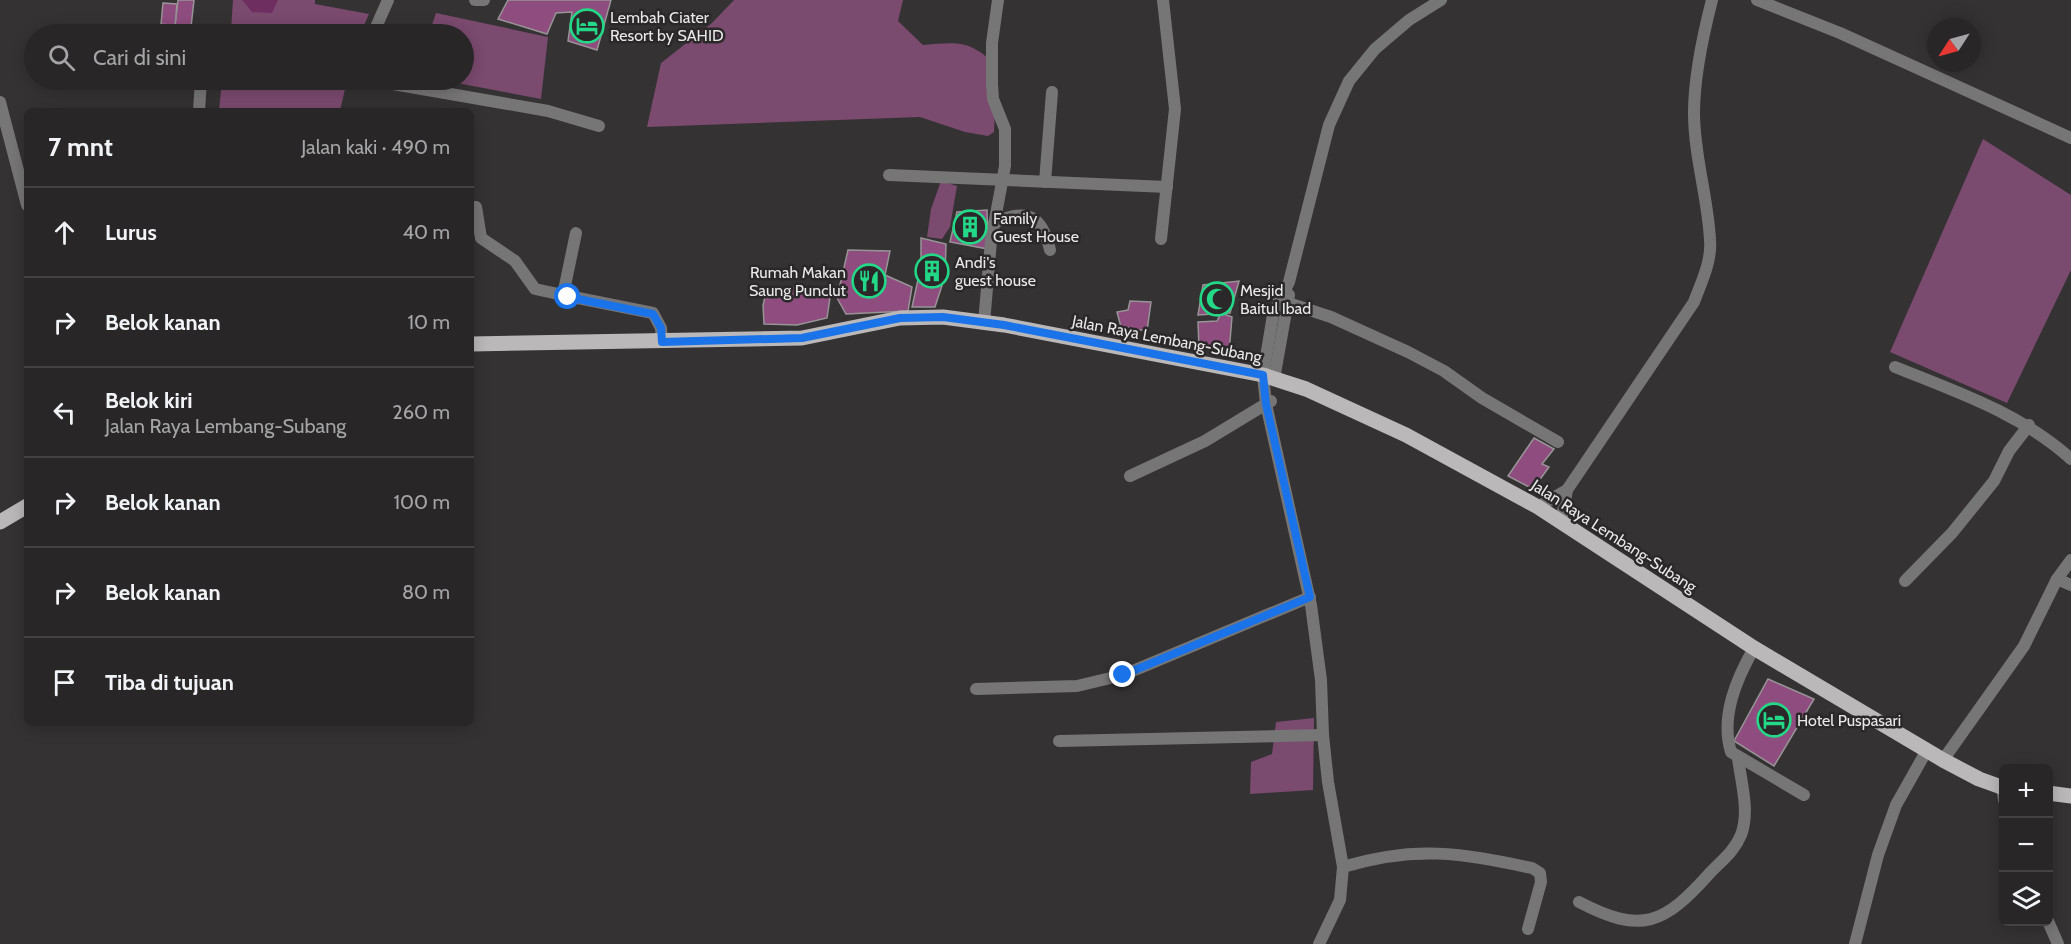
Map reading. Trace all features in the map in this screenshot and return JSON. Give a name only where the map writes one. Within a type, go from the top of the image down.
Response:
[{"type":"main road","name":"Jalan Raya Lembang-Subang","points":[[474,344],[802,338],[900,318],[943,317],[1004,325],[1269,377],[1306,390],[1406,435],[1538,507],[1754,648],[1942,760],[1999,790]]},
{"type":"main road","points":[[0,522],[24,508]]},
{"type":"main road","points":[[2053,794],[2071,796]]},
{"type":"street","points":[[377,24],[388,0]]},
{"type":"street","points":[[475,0],[484,0]]},
{"type":"street","points":[[984,323],[994,224],[1005,166],[1005,129],[993,99],[992,84],[992,43],[998,0]]},
{"type":"street","points":[[1161,239],[1175,109],[1163,0]]},
{"type":"street","points":[[1319,944],[1340,900],[1343,867],[1323,735],[1321,680],[1310,597],[1269,406],[1273,315],[1284,301],[1329,125],[1349,81],[1375,49],[1409,20],[1441,0]]},
{"type":"street","points":[[1561,522],[1568,490],[1694,302],[1706,272],[1711,242],[1700,182],[1694,112],[1704,30],[1712,0]]},
{"type":"street","points":[[1757,0],[1840,33],[2071,138]]},
{"type":"street","points":[[198,108],[200,90]]},
{"type":"street","points":[[427,90],[548,111],[599,126]]},
{"type":"street","points":[[1045,182],[1052,92]]},
{"type":"street","points":[[0,102],[24,194]]},
{"type":"street","points":[[889,175],[1167,187]]},
{"type":"street","points":[[476,207],[481,238],[515,261],[535,290],[653,314],[661,328],[662,342]]},
{"type":"street","points":[[994,224],[1013,214],[1028,216],[1038,222],[1046,234],[1050,250]]},
{"type":"street","points":[[563,295],[576,233]]},
{"type":"street","points":[[1284,301],[1331,317],[1408,352],[1444,371],[1482,398],[1558,442]]},
{"type":"street","points":[[1895,367],[2029,425],[2071,459]]},
{"type":"street","points":[[1130,476],[1205,441],[1269,406]]},
{"type":"street","points":[[1905,581],[1952,533],[1987,490],[2029,425]]},
{"type":"street","points":[[1538,507],[1568,490]]},
{"type":"street","points":[[1942,760],[2024,646],[2057,579],[2071,560]]},
{"type":"street","points":[[2057,579],[2071,585]]},
{"type":"street","points":[[976,688],[1077,686],[1123,675],[1310,597]]},
{"type":"street","points":[[1754,648],[1739,675],[1730,702],[1731,752],[1804,795]]},
{"type":"street","points":[[1059,741],[1323,735]]},
{"type":"street","points":[[1855,944],[1878,855],[1896,805],[1927,750]]},
{"type":"street","points":[[1579,902],[1601,913],[1633,922],[1653,920],[1675,910],[1729,856],[1741,835],[1745,818],[1738,758]]},
{"type":"street","points":[[1343,867],[1374,857],[1444,852],[1532,868],[1540,873],[1541,882],[1528,928]]},
{"type":"street","points":[[2051,926],[2058,944]]},
{"type":"shaded area","points":[[233,0],[315,0],[315,4],[369,14],[364,24],[231,24]]},
{"type":"shaded area","points":[[242,0],[278,0],[272,13],[252,12]]},
{"type":"shaded area","points":[[734,0],[903,0],[898,21],[923,45],[955,43],[971,47],[997,66],[994,132],[988,136],[965,132],[920,117],[647,127],[661,63],[712,23]]},
{"type":"shaded area","points":[[436,13],[548,37],[541,99],[474,86],[474,24],[432,24]]},
{"type":"shaded area","points":[[221,90],[345,90],[341,108],[219,108]]},
{"type":"shaded area","points":[[1983,139],[2071,195],[2071,270],[2007,403],[1890,352]]},
{"type":"shaded area","points":[[941,181],[957,186],[950,227],[942,239],[927,237],[931,209]]},
{"type":"shaded area","points":[[1314,718],[1313,790],[1250,794],[1251,762],[1272,754],[1276,722]]},
{"type":"building","points":[[178,0],[194,0],[191,24],[175,24]]},
{"type":"building","name":"Lembah Ciater Resort by SAHID","points":[[508,0],[611,0],[597,50],[568,41],[572,12],[556,13],[547,34],[498,19]]},
{"type":"building","points":[[163,3],[177,4],[175,24],[161,24]]},
{"type":"building","name":"Family Guest House","points":[[987,210],[988,249],[950,242],[957,212]]},
{"type":"building","name":"Andi's guest house","points":[[921,238],[946,244],[945,276],[935,307],[912,307],[921,266]]},
{"type":"building","name":"Rumah Makan Saung Punclut","points":[[848,250],[890,251],[885,275],[912,287],[908,311],[846,314],[837,298]]},
{"type":"building","name":"Mesjid Baitul Ibad","points":[[1239,281],[1230,313],[1198,315],[1203,285]]},
{"type":"building","points":[[799,287],[831,291],[827,318],[797,325],[764,324],[763,305],[767,289]]},
{"type":"building","points":[[1130,301],[1151,302],[1147,331],[1121,327],[1117,312],[1128,310]]},
{"type":"building","points":[[1221,313],[1232,317],[1229,353],[1199,348],[1198,322],[1217,321]]},
{"type":"building","points":[[1534,438],[1554,449],[1542,464],[1549,467],[1533,489],[1508,476]]},
{"type":"building","name":"Hotel Puspasari","points":[[1768,679],[1814,699],[1774,766],[1734,741]]},
{"type":"place","name":"Lembah Ciater Resort by SAHID","points":[[587,26]]},
{"type":"place","name":"Family Guest House","points":[[970,227]]},
{"type":"place","name":"Andi's guest house","points":[[932,271]]},
{"type":"place","name":"Rumah Makan Saung Punclut","points":[[869,281]]},
{"type":"place","name":"Mesjid Baitul Ibad","points":[[1217,299]]},
{"type":"place","name":"Hotel Puspasari","points":[[1774,720]]},
{"type":"route","points":[[568,297],[604,302],[653,314],[661,328],[662,342],[802,338],[900,318],[943,317],[1004,325],[1263,375],[1266,404],[1310,597],[1123,675]]}]
